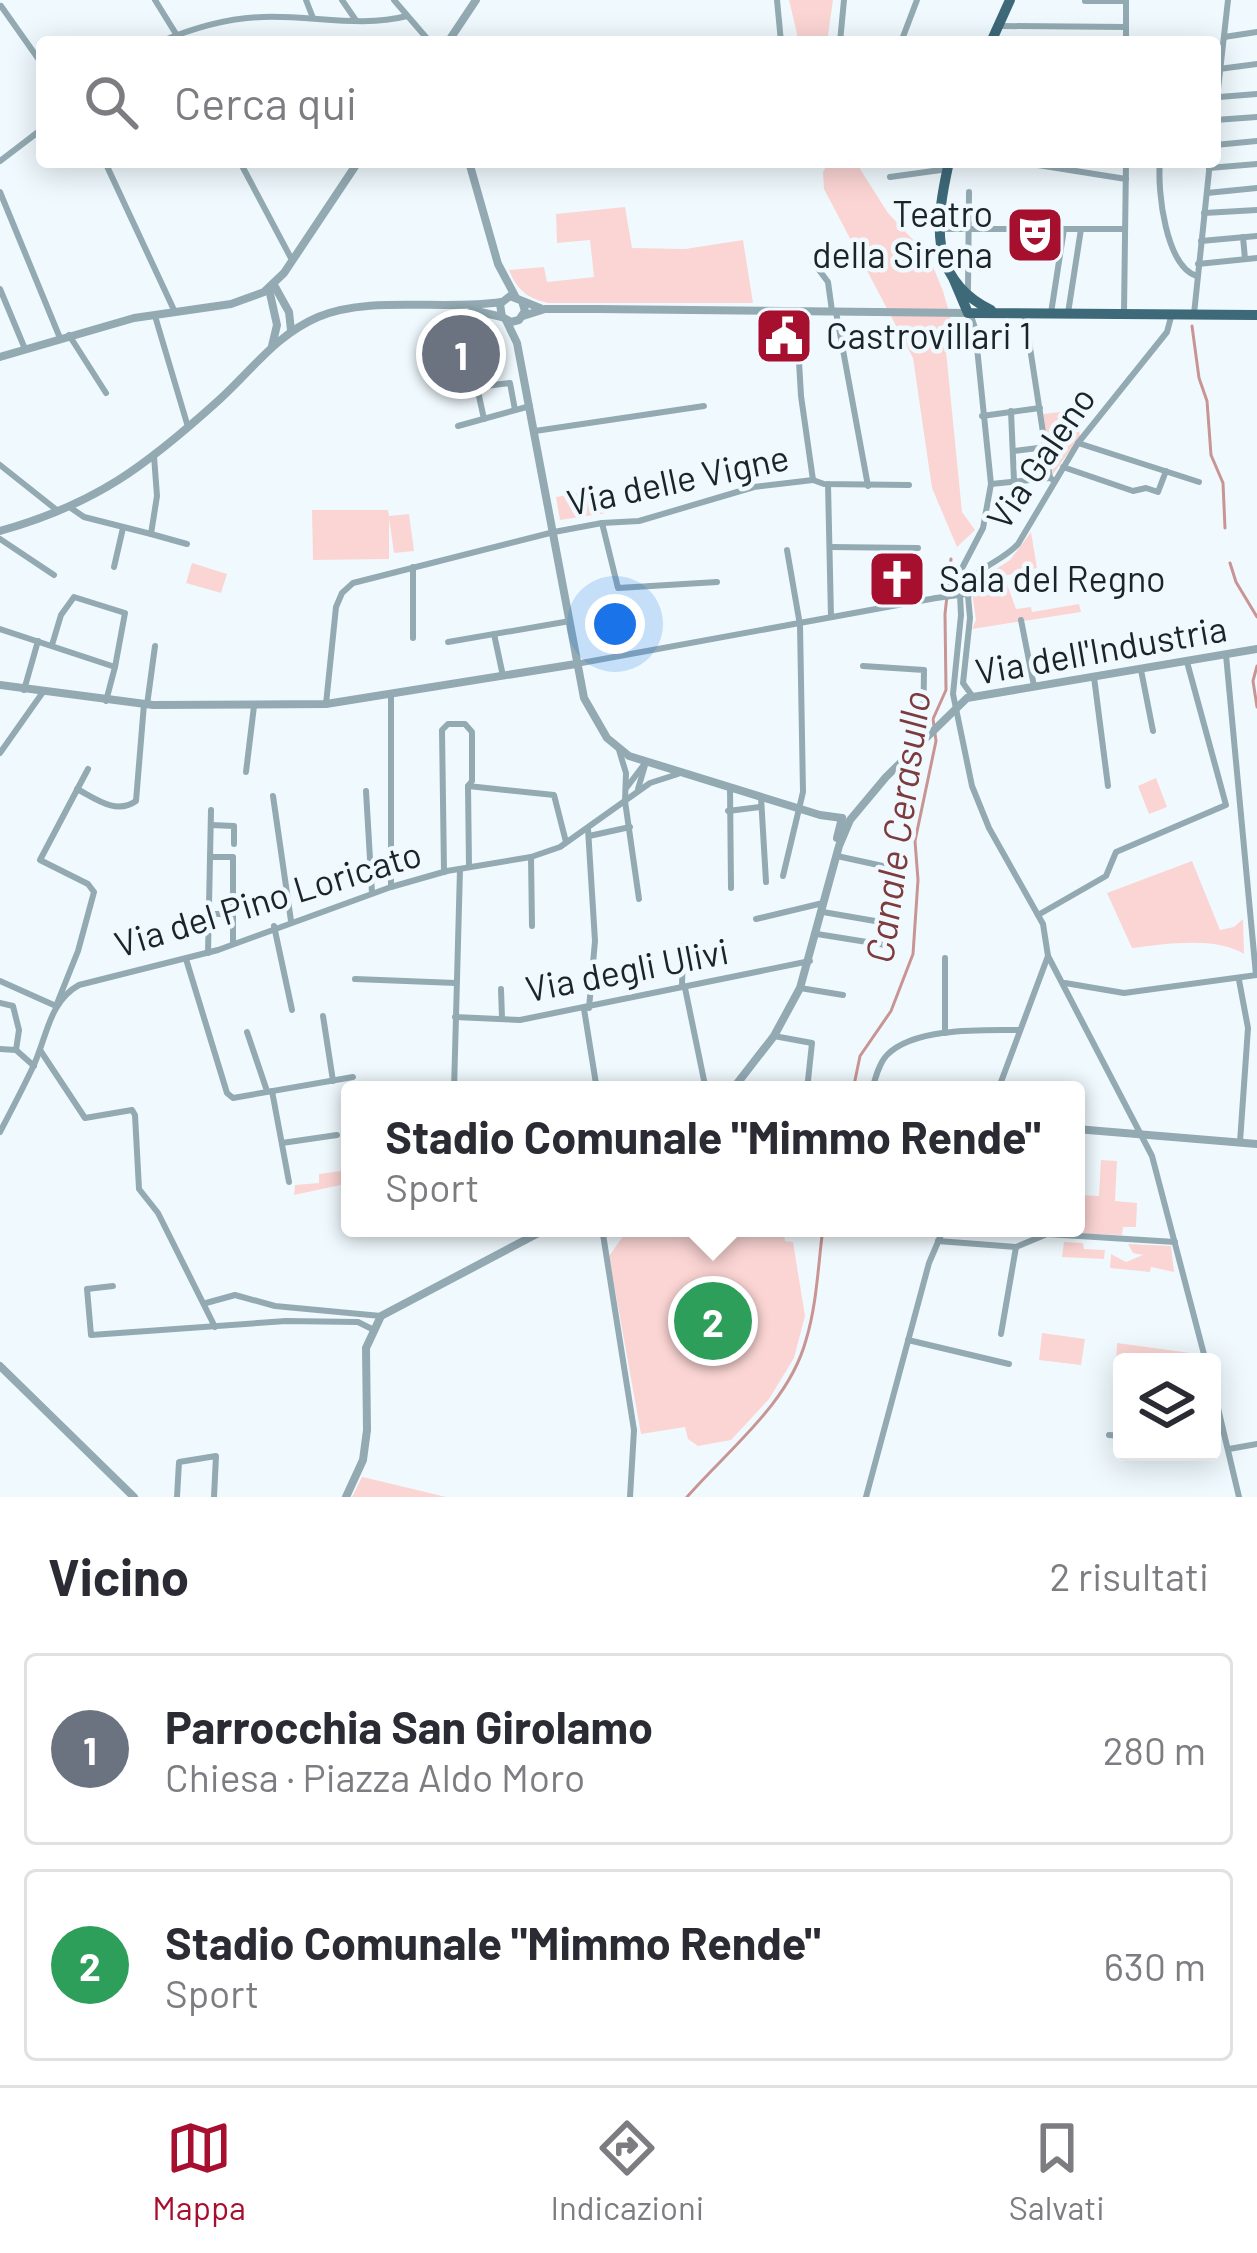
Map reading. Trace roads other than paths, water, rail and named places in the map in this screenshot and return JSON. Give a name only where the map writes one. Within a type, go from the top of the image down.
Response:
[{"type":"main road","points":[[994,36],[1010,0]]},
{"type":"main road","points":[[949,168],[939,249],[954,280],[962,313],[1257,314]]},
{"type":"main road","points":[[954,280],[994,312]]},
{"type":"street","points":[[155,0],[178,36]]},
{"type":"street","points":[[306,0],[313,18]]},
{"type":"street","points":[[343,0],[355,20]]},
{"type":"street","points":[[394,0],[426,36]]},
{"type":"street","points":[[452,36],[476,0]]},
{"type":"street","points":[[776,0],[780,36]]},
{"type":"street","points":[[841,36],[844,0]]},
{"type":"street","points":[[903,36],[917,0]]},
{"type":"street","points":[[1221,61],[1228,0]]},
{"type":"street","points":[[1085,1],[1126,1],[1126,36]]},
{"type":"street","points":[[1,6],[36,56]]},
{"type":"street","points":[[184,36],[215,23],[260,16],[376,23],[407,16]]},
{"type":"street","points":[[997,26],[1126,27]]},
{"type":"street","points":[[458,28],[459,36]]},
{"type":"street","points":[[1224,37],[1257,32]]},
{"type":"street","points":[[1221,69],[1257,64]]},
{"type":"street","points":[[1221,98],[1257,94]]},
{"type":"street","points":[[1221,118],[1257,117]]},
{"type":"street","points":[[0,161],[36,134]]},
{"type":"street","points":[[1221,144],[1257,141]]},
{"type":"street","points":[[1221,165],[1257,164]]},
{"type":"street","points":[[108,168],[174,310]]},
{"type":"street","points":[[243,168],[292,260]]},
{"type":"street","points":[[272,346],[277,326],[270,301],[274,289],[354,168]]},
{"type":"street","points":[[471,168],[498,264],[504,318],[518,343],[576,664],[594,721],[619,750],[761,802],[842,818],[859,808]]},
{"type":"street","points":[[890,177],[938,168]]},
{"type":"street","points":[[1059,168],[1126,178]]},
{"type":"street","points":[[1124,313],[1126,168]]},
{"type":"street","points":[[1159,168],[1157,195],[1178,264],[1197,276]]},
{"type":"street","points":[[1194,314],[1209,168]]},
{"type":"street","points":[[1206,193],[1257,188]]},
{"type":"street","points":[[0,192],[65,336],[106,393]]},
{"type":"street","points":[[968,293],[969,192]]},
{"type":"street","points":[[1204,213],[1257,210]]},
{"type":"street","points":[[938,229],[1124,229]]},
{"type":"street","points":[[1051,313],[1064,229]]},
{"type":"street","points":[[1068,313],[1081,229]]},
{"type":"street","points":[[1201,241],[1257,236]]},
{"type":"street","points":[[1243,237],[1245,260]]},
{"type":"street","points":[[1198,264],[1257,258]]},
{"type":"street","points":[[814,262],[828,281],[868,486]]},
{"type":"street","points":[[498,264],[519,298],[518,343]]},
{"type":"street","points":[[0,289],[25,349]]},
{"type":"street","points":[[0,356],[154,314],[231,304],[274,289]]},
{"type":"street","points":[[274,289],[289,312],[289,333]]},
{"type":"street","points":[[252,297],[270,301]]},
{"type":"street","points":[[0,535],[71,508],[154,455],[272,346],[312,320],[351,308],[459,308],[519,298],[545,310]]},
{"type":"street","points":[[459,308],[504,318],[545,310],[962,313],[975,328],[991,484],[983,528],[959,574],[961,615],[953,694],[972,786],[989,828],[1038,915],[1048,956],[1152,1156],[1204,1353]]},
{"type":"street","points":[[796,310],[813,480],[909,485]]},
{"type":"street","points":[[289,312],[312,320]]},
{"type":"street","points":[[991,484],[1053,480],[1024,312]]},
{"type":"street","name":"Via Galeno","points":[[973,697],[963,677],[970,618],[968,585],[1018,544],[1078,443],[1167,332],[1171,313]]},
{"type":"street","points":[[154,314],[188,428]]},
{"type":"street","points":[[277,326],[289,333]]},
{"type":"street","points":[[484,418],[477,387],[510,383],[515,410]]},
{"type":"street","points":[[458,426],[530,406]]},
{"type":"street","points":[[535,430],[704,406]]},
{"type":"street","points":[[982,416],[1040,408]]},
{"type":"street","points":[[1011,411],[1015,481]]},
{"type":"street","points":[[1078,443],[1199,482]]},
{"type":"street","points":[[1014,451],[1046,447]]},
{"type":"street","points":[[151,534],[157,496],[154,455]]},
{"type":"street","points":[[0,465],[60,513]]},
{"type":"street","points":[[1063,467],[1133,491],[1158,492],[1166,471]]},
{"type":"street","name":"Via delle Vigne","points":[[326,704],[336,607],[353,583],[554,532],[639,521],[754,488],[813,480]]},
{"type":"street","points":[[828,484],[831,617]]},
{"type":"street","points":[[71,508],[84,517],[187,544]]},
{"type":"street","points":[[602,523],[618,588],[717,582]]},
{"type":"street","points":[[114,567],[123,528]]},
{"type":"street","points":[[0,535],[54,574]]},
{"type":"street","points":[[830,547],[918,548]]},
{"type":"street","points":[[783,876],[803,792],[800,625],[788,550]]},
{"type":"street","points":[[412,567],[413,638]]},
{"type":"street","points":[[0,686],[145,704],[326,704],[974,593]]},
{"type":"street","points":[[52,645],[61,615],[74,597],[125,613],[106,701]]},
{"type":"street","points":[[1021,620],[1034,686]]},
{"type":"street","points":[[448,642],[570,621]]},
{"type":"street","points":[[0,629],[115,667]]},
{"type":"street","points":[[494,634],[503,676]]},
{"type":"street","points":[[24,690],[38,641]]},
{"type":"street","points":[[77,789],[111,806],[132,805],[136,800],[155,646]]},
{"type":"street","name":"Via dell'Industria","points":[[859,808],[956,708],[973,697],[1257,650]]},
{"type":"street","points":[[1063,982],[1124,993],[1257,975],[1226,655]]},
{"type":"street","points":[[1187,662],[1226,805]]},
{"type":"street","points":[[863,666],[924,670],[923,745]]},
{"type":"street","points":[[1141,669],[1154,731]]},
{"type":"street","points":[[1094,677],[1108,786]]},
{"type":"street","points":[[0,753],[43,692]]},
{"type":"street","points":[[391,887],[392,694]]},
{"type":"street","points":[[245,772],[254,706]]},
{"type":"street","points":[[444,872],[442,730],[446,724],[465,724],[472,732],[470,867]]},
{"type":"street","points":[[619,750],[639,899]]},
{"type":"street","points":[[627,787],[646,762]]},
{"type":"street","points":[[637,793],[646,762]]},
{"type":"street","points":[[1,1129],[34,1066],[78,951],[94,892],[88,884],[40,860],[88,770]]},
{"type":"street","name":"Via del Pino Loricato","points":[[56,1006],[79,985],[208,953],[391,887],[530,857],[588,832],[666,775],[685,773]]},
{"type":"street","points":[[468,786],[554,794],[566,842]]},
{"type":"street","points":[[730,787],[731,888]]},
{"type":"street","points":[[366,791],[372,893]]},
{"type":"street","points":[[273,796],[291,921]]},
{"type":"street","points":[[1038,915],[1106,876],[1116,852],[1240,801]]},
{"type":"street","points":[[728,811],[761,802]]},
{"type":"street","points":[[761,802],[766,882]]},
{"type":"street","points":[[837,847],[859,808]]},
{"type":"street","points":[[208,953],[212,810]]},
{"type":"street","points":[[820,815],[837,847],[892,868]]},
{"type":"street","points":[[842,818],[845,829]]},
{"type":"street","points":[[738,1081],[774,1036],[800,988],[824,907],[842,818]]},
{"type":"street","points":[[211,824],[234,826],[234,844]]},
{"type":"street","points":[[596,1081],[586,1008],[595,941],[588,832],[630,826]]},
{"type":"street","points":[[210,857],[233,857],[233,944]]},
{"type":"street","points":[[530,857],[532,926]]},
{"type":"street","points":[[454,1081],[460,869]]},
{"type":"street","points":[[756,919],[824,907],[898,925]]},
{"type":"street","points":[[209,914],[233,914]]},
{"type":"street","points":[[274,926],[292,1010]]},
{"type":"street","points":[[817,934],[892,946]]},
{"type":"street","points":[[682,946],[683,987],[704,1081]]},
{"type":"street","points":[[1001,1081],[1048,956]]},
{"type":"street","points":[[945,958],[945,1033]]},
{"type":"street","points":[[186,959],[227,1093],[241,1099],[353,1077]]},
{"type":"street","name":"Via degli Ulivi","points":[[454,1017],[520,1019],[810,962]]},
{"type":"street","points":[[355,979],[456,983]]},
{"type":"street","points":[[1238,980],[1248,1028],[1240,1142]]},
{"type":"street","points":[[0,981],[56,1006]]},
{"type":"street","points":[[800,988],[843,995]]},
{"type":"street","points":[[501,989],[502,1018]]},
{"type":"street","points":[[0,1003],[13,1006],[17,1013],[16,1050]]},
{"type":"street","points":[[322,1016],[333,1081]]},
{"type":"street","points":[[876,1081],[890,1052],[945,1033],[1019,1030]]},
{"type":"street","points":[[248,1032],[270,1092],[289,1182]]},
{"type":"street","points":[[774,1036],[812,1043],[808,1081]]},
{"type":"street","points":[[0,1049],[16,1050],[34,1066]]},
{"type":"street","points":[[40,1050],[86,1118],[123,1109],[135,1115],[139,1189],[158,1214],[215,1327]]},
{"type":"street","points":[[1085,1130],[1257,1144]]},
{"type":"street","points":[[282,1143],[337,1135]]},
{"type":"street","points":[[1085,1236],[1175,1242]]},
{"type":"street","points":[[113,1286],[87,1288],[91,1335],[272,1322],[358,1322],[530,1237]]},
{"type":"street","points":[[603,1237],[634,1430],[630,1497]]},
{"type":"street","points":[[866,1497],[940,1237]]},
{"type":"street","points":[[938,1241],[1016,1247],[1040,1237]]},
{"type":"street","points":[[1001,1334],[1016,1247]]},
{"type":"street","points":[[206,1303],[236,1295],[275,1306],[376,1315]]},
{"type":"street","points":[[346,1497],[363,1460],[366,1348],[376,1315]]},
{"type":"street","points":[[358,1322],[372,1329]]},
{"type":"street","points":[[908,1340],[1010,1364]]},
{"type":"street","points":[[0,1366],[134,1497]]},
{"type":"street","points":[[1221,1419],[1239,1497]]},
{"type":"street","points":[[1109,1435],[1113,1435]]},
{"type":"street","points":[[1221,1446],[1257,1444]]},
{"type":"street","points":[[177,1497],[179,1462],[216,1456],[214,1497]]},
{"type":"waterway","points":[[1192,326],[1207,401],[1211,455],[1223,483],[1225,528]]},
{"type":"waterway","name":"Canale Cerasullo","points":[[855,1081],[860,1056],[891,1011],[913,954],[918,880],[915,841],[936,741],[933,719],[946,690],[945,614],[951,559]]},
{"type":"waterway","points":[[1230,563],[1257,617]]},
{"type":"waterway","points":[[1257,666],[1253,681],[1257,707]]},
{"type":"waterway","name":"Canale Cerasullo","points":[[687,1497],[772,1405],[798,1363],[813,1313],[822,1237]]},
{"type":"place","name":"Teatro della Sirena","points":[[1035,235]]},
{"type":"place","name":"Castrovillari 1","points":[[784,336]]},
{"type":"place","name":"Parrocchia San Girolamo","points":[[461,354]]},
{"type":"place","name":"Sala del Regno","points":[[897,579]]},
{"type":"place","name":"Stadio Comunale \"Mimmo Rende\"","points":[[713,1321]]}]
